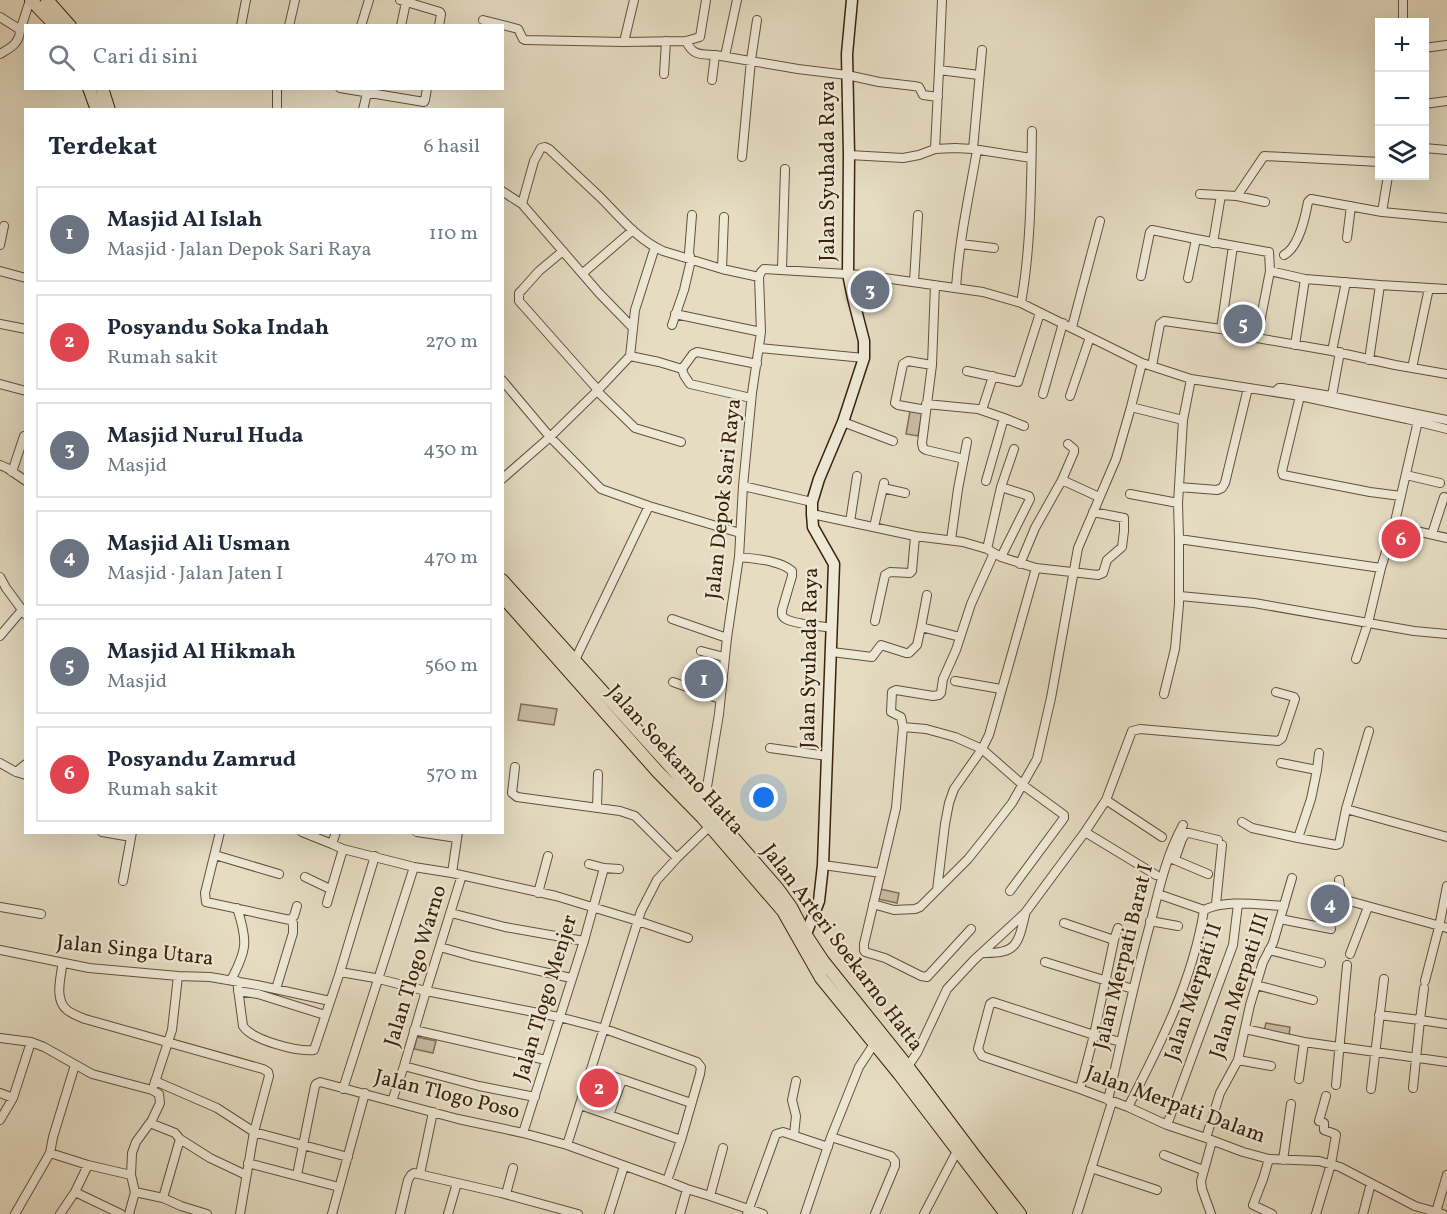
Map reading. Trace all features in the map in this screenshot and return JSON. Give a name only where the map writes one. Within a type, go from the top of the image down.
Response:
[{"type":"main road","points":[[30,0],[54,24]]},
{"type":"main road","points":[[49,1],[68,24]]},
{"type":"main road","points":[[90,90],[96,108]]},
{"type":"main road","points":[[103,90],[108,108]]},
{"type":"main road","name":"Jalan Arteri Soekarno Hatta","points":[[504,588],[574,660],[704,804],[709,821],[782,894],[806,934],[878,1040],[1020,1214]]},
{"type":"main road","name":"Jalan Soekarno Hatta","points":[[504,588],[657,771],[709,821],[783,910],[821,978],[878,1040]]},
{"type":"main road","points":[[904,1071],[957,1151],[1006,1214]]},
{"type":"street","points":[[0,54],[18,42],[30,0]]},
{"type":"street","points":[[241,24],[246,0]]},
{"type":"street","points":[[289,24],[295,0]]},
{"type":"street","points":[[362,24],[369,0]]},
{"type":"street","points":[[624,42],[634,0]]},
{"type":"street","points":[[504,24],[516,27],[525,40],[686,41],[700,35],[706,0]]},
{"type":"street","points":[[725,56],[737,0]]},
{"type":"street","name":"Jalan Syuhada Raya","points":[[806,934],[819,900],[824,865],[834,564],[813,526],[812,508],[819,479],[843,422],[864,358],[864,341],[848,274],[849,155],[846,75],[852,0]]},
{"type":"street","points":[[935,148],[942,0]]},
{"type":"street","points":[[1403,0],[1403,18]]},
{"type":"street","points":[[401,24],[403,1],[441,13],[439,24]]},
{"type":"street","points":[[0,17],[19,28],[20,32]]},
{"type":"street","points":[[483,20],[502,24]]},
{"type":"street","points":[[742,157],[757,20]]},
{"type":"street","points":[[664,75],[666,40]]},
{"type":"street","points":[[686,41],[695,53],[914,86],[919,87],[924,95],[938,97]]},
{"type":"street","points":[[1429,47],[1447,45]]},
{"type":"street","points":[[956,288],[975,149],[982,50]]},
{"type":"street","points":[[712,80],[715,55]]},
{"type":"street","points":[[939,70],[979,75]]},
{"type":"street","points":[[277,90],[277,108]]},
{"type":"street","points":[[350,90],[388,93],[424,102],[427,90]]},
{"type":"street","points":[[363,108],[367,93]]},
{"type":"street","points":[[1429,103],[1447,101]]},
{"type":"street","points":[[1021,303],[1026,267],[1032,131]]},
{"type":"street","points":[[522,204],[534,161],[541,148],[544,147],[549,149],[633,230],[655,247],[692,260],[759,278],[764,269],[848,274],[983,292],[1021,303],[1142,363],[1191,378],[1331,399],[1447,420]]},
{"type":"street","points":[[849,155],[903,158],[919,155],[935,148],[975,149],[1031,158]]},
{"type":"street","points":[[1429,148],[1447,150]]},
{"type":"street","points":[[1238,196],[1264,156],[1375,162]]},
{"type":"street","points":[[782,270],[785,169]]},
{"type":"street","points":[[1382,212],[1387,180]]},
{"type":"street","points":[[504,192],[522,204],[599,293],[633,328]]},
{"type":"street","points":[[1200,194],[1238,196],[1265,202]]},
{"type":"street","points":[[1213,243],[1221,195]]},
{"type":"street","points":[[1284,255],[1291,249],[1303,226],[1309,200],[1382,212],[1447,218]]},
{"type":"street","points":[[1347,238],[1351,206]]},
{"type":"street","points":[[672,325],[692,260],[689,253],[692,215]]},
{"type":"street","points":[[914,282],[918,215]]},
{"type":"street","points":[[722,269],[724,217]]},
{"type":"street","points":[[1072,327],[1100,221]]},
{"type":"street","points":[[0,245],[4,226]]},
{"type":"street","points":[[583,273],[633,230]]},
{"type":"street","points":[[1141,276],[1152,230],[1269,252],[1270,271],[1257,338]]},
{"type":"street","points":[[1188,278],[1196,239]]},
{"type":"street","points":[[961,244],[994,248]]},
{"type":"street","points":[[1221,329],[1233,246]]},
{"type":"street","points":[[504,476],[550,437],[598,391],[630,356],[635,310],[655,247]]},
{"type":"street","points":[[563,251],[519,293],[519,302],[598,391],[635,428],[681,442]]},
{"type":"street","points":[[0,271],[24,277]]},
{"type":"street","points":[[1270,271],[1305,279],[1447,289]]},
{"type":"street","name":"Jalan Depok Sari Raya","points":[[704,804],[719,714],[724,657],[739,557],[751,398],[761,332],[759,278]]},
{"type":"street","points":[[1295,345],[1305,279]]},
{"type":"street","points":[[1331,399],[1346,282]]},
{"type":"street","points":[[935,285],[932,365],[922,443],[926,450],[964,459]]},
{"type":"street","points":[[1370,360],[1380,285]]},
{"type":"street","points":[[1412,368],[1429,288]]},
{"type":"street","points":[[967,370],[1018,382],[1040,313]]},
{"type":"street","points":[[675,314],[761,332]]},
{"type":"street","points":[[1152,366],[1161,321],[1176,321],[1447,374]]},
{"type":"street","points":[[1043,394],[1063,323]]},
{"type":"street","points":[[0,324],[24,329]]},
{"type":"street","points":[[1070,396],[1090,337]]},
{"type":"street","points":[[759,348],[864,358]]},
{"type":"street","points":[[682,369],[697,352],[757,364]]},
{"type":"street","points":[[630,356],[682,369]]},
{"type":"street","points":[[932,365],[908,361],[903,364],[896,403],[898,405],[982,410],[1024,426]]},
{"type":"street","points":[[873,904],[894,910],[920,907],[974,852],[1012,803],[1037,759],[1051,698],[1078,548],[1116,459],[1142,363]]},
{"type":"street","points":[[682,369],[690,384],[751,398]]},
{"type":"street","points":[[982,410],[993,376]]},
{"type":"street","points":[[1164,694],[1175,649],[1180,596],[1178,503],[1183,420],[1191,378]]},
{"type":"street","points":[[504,382],[550,437],[601,489],[740,533]]},
{"type":"street","points":[[0,384],[24,390]]},
{"type":"street","points":[[1179,487],[1217,490],[1222,488],[1248,388]]},
{"type":"street","points":[[1275,392],[1282,388],[1447,429]]},
{"type":"street","points":[[1300,396],[1282,471],[1283,475],[1401,496]]},
{"type":"street","points":[[1131,407],[1183,420]]},
{"type":"street","points":[[986,481],[1004,418]]},
{"type":"street","points":[[1356,659],[1394,526],[1419,421]]},
{"type":"street","points":[[843,422],[893,441]]},
{"type":"street","points":[[12,472],[24,436]]},
{"type":"street","points":[[951,540],[967,442]]},
{"type":"street","points":[[1020,564],[1035,528],[1062,480],[1074,452],[1068,444]]},
{"type":"street","points":[[994,553],[1001,487],[1014,449]]},
{"type":"street","points":[[0,465],[24,480]]},
{"type":"street","points":[[1406,475],[1440,483]]},
{"type":"street","points":[[850,522],[857,476]]},
{"type":"street","points":[[1062,480],[1099,497]]},
{"type":"street","points":[[743,486],[850,522],[915,536],[951,540],[1036,568],[1093,576],[1102,574],[1107,560],[1122,547],[1124,531],[1124,518],[1093,512]]},
{"type":"street","points":[[874,527],[884,486],[905,493]]},
{"type":"street","points":[[971,928],[927,977],[864,950],[896,808],[903,727],[901,717],[891,712],[892,692],[896,690],[933,696],[941,693],[943,679],[971,604],[994,553],[1030,500],[1029,496],[1001,487]]},
{"type":"street","points":[[1130,494],[1178,503]]},
{"type":"street","points":[[1432,534],[1443,496]]},
{"type":"street","points":[[574,660],[649,506]]},
{"type":"street","points":[[1394,526],[1447,538]]},
{"type":"street","points":[[875,621],[885,575],[890,572],[910,573],[912,571],[915,536]]},
{"type":"street","points":[[1179,539],[1381,568]]},
{"type":"street","points":[[739,557],[781,564],[792,571],[782,615],[793,621],[832,628]]},
{"type":"street","points":[[937,890],[949,803],[954,789],[988,735],[1036,568]]},
{"type":"street","points":[[0,577],[3,591],[24,613],[0,636]]},
{"type":"street","points":[[832,652],[872,657],[882,645],[906,654],[909,653],[917,645],[927,595]]},
{"type":"street","points":[[1180,596],[1254,603],[1414,631],[1447,634]]},
{"type":"street","points":[[672,619],[727,638]]},
{"type":"street","points":[[921,627],[960,637]]},
{"type":"street","points":[[701,651],[724,657]]},
{"type":"street","points":[[955,681],[1001,688]]},
{"type":"street","points":[[673,682],[720,699]]},
{"type":"street","points":[[904,1071],[926,1035],[947,989],[982,952],[1025,914],[1085,832],[1106,800],[1132,731],[1140,729],[1280,740],[1295,699],[1276,692]]},
{"type":"street","points":[[903,727],[927,729],[955,737],[981,749],[1064,816],[1010,891]]},
{"type":"street","points":[[1242,822],[1251,828],[1336,846],[1339,844],[1346,809],[1369,731]]},
{"type":"street","points":[[770,748],[827,756]]},
{"type":"street","points":[[1298,838],[1311,799],[1319,753]]},
{"type":"street","points":[[0,763],[22,774]]},
{"type":"street","points":[[1281,763],[1317,770]]},
{"type":"street","points":[[515,767],[512,794],[517,797],[620,811],[635,816],[677,858]]},
{"type":"street","points":[[597,808],[598,774]]},
{"type":"street","points":[[504,784],[512,786]]},
{"type":"street","points":[[1106,800],[1162,837]]},
{"type":"street","points":[[1346,809],[1447,837]]},
{"type":"street","points":[[567,1144],[638,921],[657,880],[709,821]]},
{"type":"street","name":"Jalan Merpati Barat I","points":[[1077,1214],[1110,1101],[1133,989],[1161,878],[1171,859],[1176,838],[1183,825]]},
{"type":"street","points":[[1085,832],[1156,875]]},
{"type":"street","points":[[1208,874],[1171,859],[1186,833],[1220,843],[1216,904]]},
{"type":"street","points":[[220,834],[205,893],[206,902],[290,920],[293,923],[293,933],[276,989]]},
{"type":"street","points":[[307,834],[343,849],[414,867],[556,896],[688,938]]},
{"type":"street","points":[[332,844],[335,834]]},
{"type":"street","points":[[123,881],[132,835]]},
{"type":"street","points":[[452,873],[458,835]]},
{"type":"street","points":[[327,903],[343,849]]},
{"type":"street","points":[[215,855],[279,874]]},
{"type":"street","points":[[237,908],[244,933],[245,949],[234,981],[238,991],[243,1026],[254,1035],[288,1048],[314,1050],[375,856]]},
{"type":"street","points":[[538,893],[548,856]]},
{"type":"street","points":[[589,864],[618,869]]},
{"type":"street","points":[[824,865],[881,873]]},
{"type":"street","points":[[343,1089],[414,867]]},
{"type":"street","name":"Jalan Tlogo Menjer","points":[[523,1133],[584,941],[604,868]]},
{"type":"street","name":"Jalan Tlogo Warno","points":[[392,1101],[462,875]]},
{"type":"street","points":[[305,877],[330,890]]},
{"type":"street","name":"Jalan Merpati III","points":[[1203,1170],[1220,1093],[1238,1060],[1256,985],[1263,962],[1273,943],[1292,878]]},
{"type":"street","points":[[1339,880],[1342,899],[1339,911]]},
{"type":"street","points":[[1413,1088],[1425,984],[1443,927],[1447,886]]},
{"type":"street","points":[[1158,894],[1204,909],[1216,904],[1284,906]]},
{"type":"street","points":[[1342,899],[1443,927]]},
{"type":"street","name":"Jalan Merpati II","points":[[1167,1125],[1233,945],[1238,904]]},
{"type":"street","points":[[290,920],[297,906]]},
{"type":"street","points":[[0,907],[40,914]]},
{"type":"street","points":[[1350,954],[1368,907]]},
{"type":"street","points":[[1128,1107],[1165,1034],[1201,932],[1204,909]]},
{"type":"street","points":[[451,913],[505,927],[584,941]]},
{"type":"street","points":[[982,952],[1001,952],[1014,947],[1021,932],[1025,914]]},
{"type":"street","points":[[1280,919],[1331,929]]},
{"type":"street","points":[[1150,921],[1178,926]]},
{"type":"street","points":[[1064,923],[1114,940]]},
{"type":"street","points":[[1080,1089],[1118,928]]},
{"type":"street","points":[[440,947],[572,978]]},
{"type":"street","name":"Jalan Singa Utara","points":[[0,951],[88,968],[210,977],[330,1001]]},
{"type":"street","points":[[1269,951],[1321,963]]},
{"type":"street","points":[[1045,962],[1133,989]]},
{"type":"street","points":[[1336,1085],[1347,965]]},
{"type":"street","points":[[62,967],[59,997],[68,1011],[86,1019],[267,1071],[269,1076],[254,1132],[240,1214]]},
{"type":"street","points":[[340,972],[559,1017],[605,1029],[697,1062],[701,1070],[667,1181]]},
{"type":"street","points":[[152,1090],[161,1083],[167,1043],[172,1030],[178,976]]},
{"type":"street","points":[[1371,1089],[1384,979]]},
{"type":"street","points":[[1256,985],[1313,1000]]},
{"type":"street","points":[[238,991],[258,994],[325,1015]]},
{"type":"street","name":"Jalan Merpati Dalam","points":[[1094,1035],[992,1002],[978,1049],[982,1056],[1080,1089],[1167,1125],[1243,1152],[1269,1159],[1319,1161],[1340,1167],[1415,1206],[1439,1213]]},
{"type":"street","points":[[1379,1015],[1447,1024]]},
{"type":"street","points":[[1245,1029],[1304,1042],[1447,1062]]},
{"type":"street","points":[[414,1030],[546,1060]]},
{"type":"street","points":[[1094,1035],[1121,1042]]},
{"type":"street","points":[[0,1038],[31,1042],[92,1074],[152,1090],[159,1094],[160,1102],[132,1153],[131,1175],[135,1192],[129,1214]]},
{"type":"street","points":[[805,1214],[831,1137],[859,1067],[878,1040]]},
{"type":"street","points":[[0,1120],[13,1098],[31,1042]]},
{"type":"street","points":[[1299,1079],[1304,1042]]},
{"type":"street","points":[[1238,1060],[1271,1066]]},
{"type":"street","points":[[15,1214],[50,1153],[75,1065]]},
{"type":"street","points":[[404,1065],[479,1086],[535,1097]]},
{"type":"street","points":[[591,1069],[691,1103]]},
{"type":"street","points":[[609,1115],[622,1080]]},
{"type":"street","points":[[794,1135],[796,1116],[792,1100],[796,1081]]},
{"type":"street","points":[[161,1083],[217,1108],[254,1132],[348,1156]]},
{"type":"street","name":"Jalan Tlogo Poso","points":[[303,1144],[315,1086],[318,1083],[567,1144],[748,1212],[763,1214]]},
{"type":"street","points":[[0,1093],[13,1098]]},
{"type":"street","points":[[332,1214],[365,1093]]},
{"type":"street","points":[[1316,1214],[1331,1164],[1336,1134],[1324,1130],[1324,1123],[1319,1121],[1326,1096]]},
{"type":"street","points":[[1283,1160],[1291,1104]]},
{"type":"street","points":[[580,1105],[681,1140]]},
{"type":"street","points":[[400,1214],[408,1180],[416,1174],[433,1112]]},
{"type":"street","points":[[150,1123],[175,1133],[180,1139],[210,1158],[246,1175]]},
{"type":"street","points":[[748,1212],[776,1134],[783,1132],[828,1148]]},
{"type":"street","points":[[831,1137],[891,1156],[894,1161],[895,1166],[875,1214]]},
{"type":"street","points":[[163,1198],[180,1139]]},
{"type":"street","points":[[297,1175],[303,1144]]},
{"type":"street","points":[[710,1196],[723,1148]]},
{"type":"street","points":[[924,1214],[957,1151]]},
{"type":"street","points":[[50,1153],[131,1175]]},
{"type":"street","points":[[1164,1155],[1203,1170],[1202,1189],[1210,1214]]},
{"type":"street","points":[[1269,1159],[1253,1205],[1272,1214]]},
{"type":"street","points":[[248,1163],[339,1188]]},
{"type":"street","points":[[60,1214],[75,1192],[88,1165]]},
{"type":"street","points":[[609,1214],[624,1166]]},
{"type":"street","points":[[506,1194],[513,1168]]},
{"type":"street","points":[[1091,1168],[1157,1190]]},
{"type":"street","points":[[416,1174],[506,1194],[578,1214]]},
{"type":"street","points":[[1439,1213],[1447,1175]]},
{"type":"street","points":[[448,1214],[457,1183]]},
{"type":"street","points":[[1363,1214],[1371,1183]]},
{"type":"street","points":[[680,1214],[687,1190]]},
{"type":"street","points":[[75,1192],[121,1214]]},
{"type":"street","points":[[135,1192],[163,1198],[188,1211],[207,1214]]},
{"type":"shaded area","points":[[910,411],[922,413],[918,436],[906,434]]},
{"type":"shaded area","points":[[521,704],[557,709],[554,725],[518,720]]},
{"type":"shaded area","points":[[880,889],[899,893],[897,903],[878,899]]},
{"type":"shaded area","points":[[1266,1023],[1290,1027],[1289,1036],[1264,1031]]},
{"type":"shaded area","points":[[417,1037],[436,1041],[433,1053],[414,1049]]},
{"type":"place","name":"Masjid Nurul Huda","points":[[870,290]]},
{"type":"place","name":"Masjid Al Hikmah","points":[[1243,324]]},
{"type":"place","name":"Posyandu Zamrud","points":[[1401,539]]},
{"type":"place","name":"Masjid Al Islah","points":[[704,679]]},
{"type":"place","name":"Masjid Ali Usman","points":[[1330,904]]},
{"type":"place","name":"Posyandu Soka Indah","points":[[599,1088]]}]
